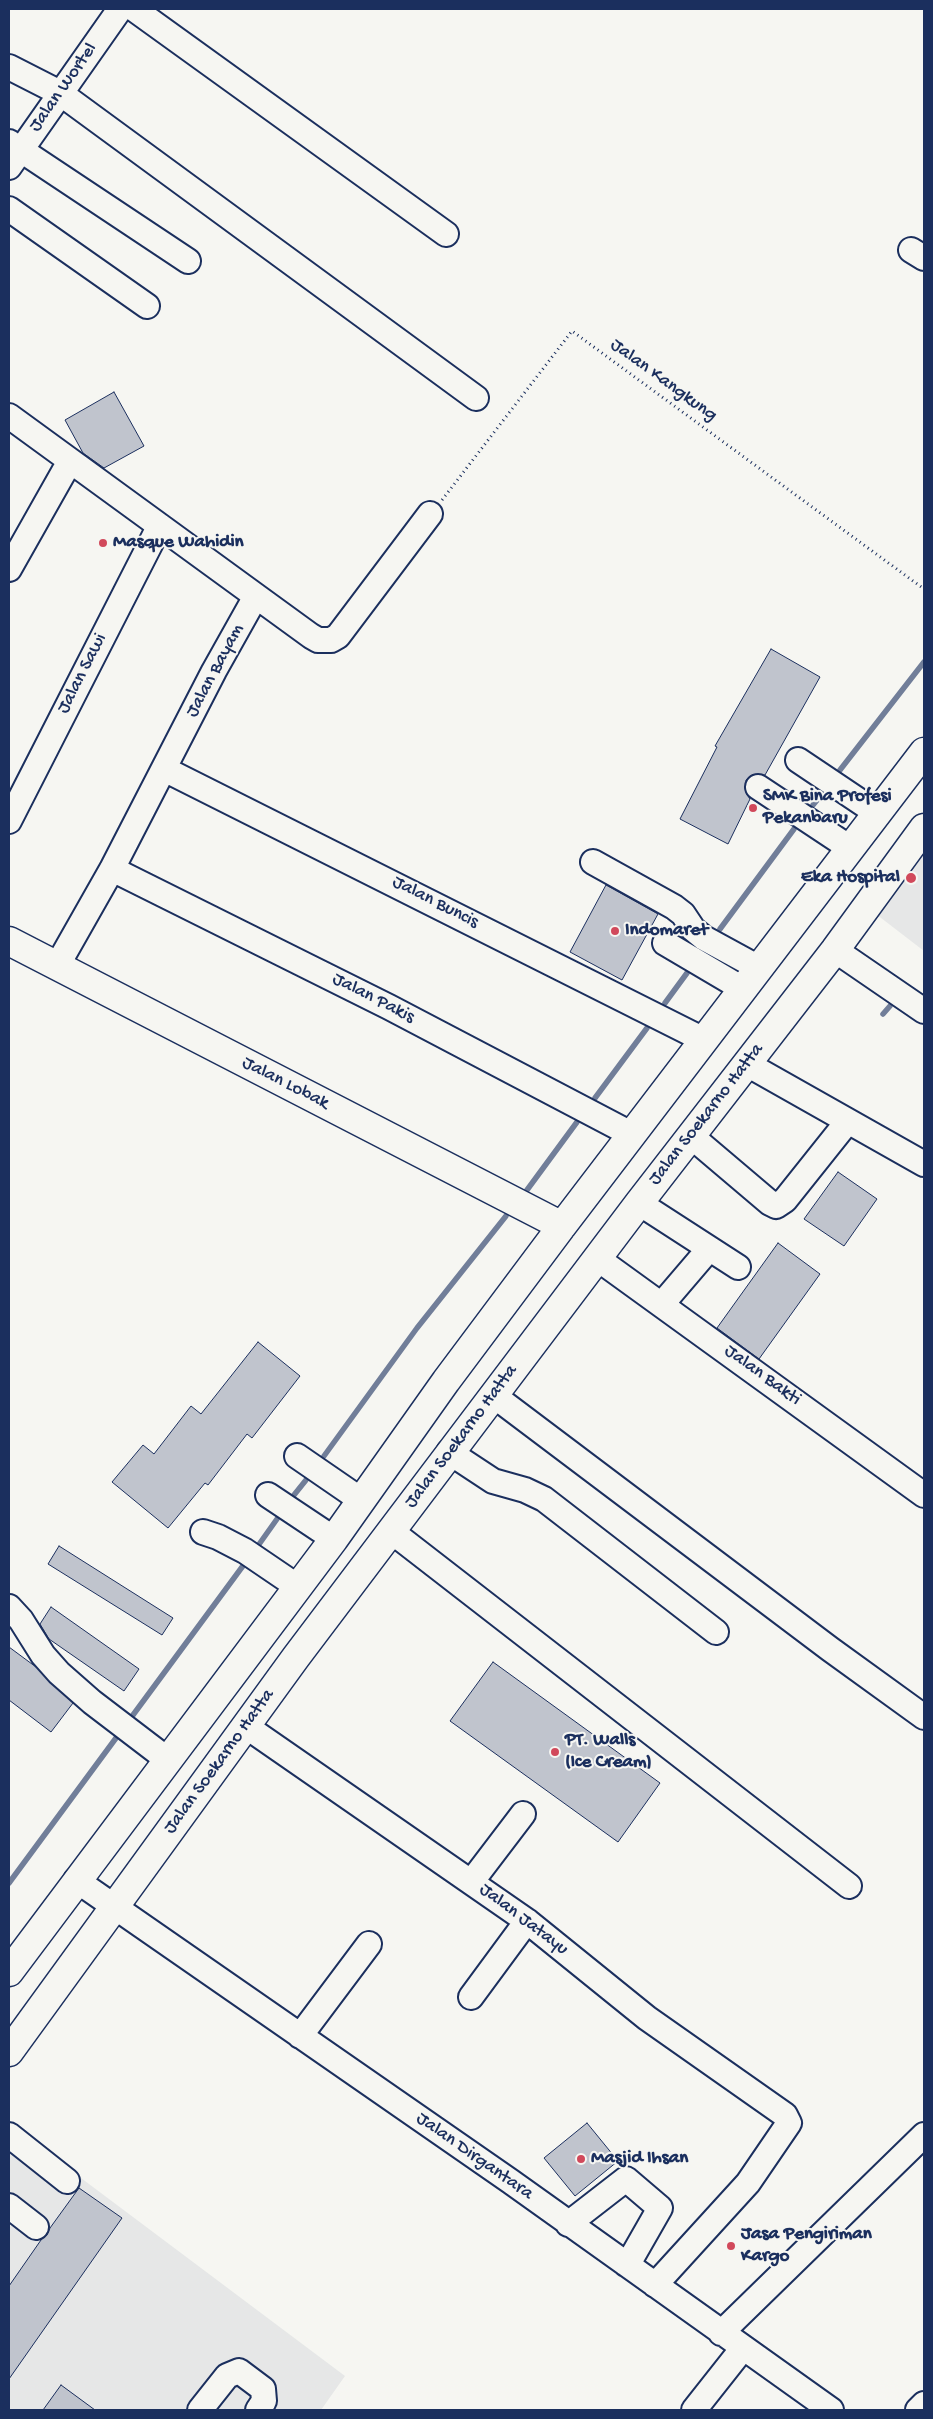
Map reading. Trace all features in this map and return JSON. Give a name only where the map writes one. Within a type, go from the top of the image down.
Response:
[{"type":"main road","points":[[9,1972],[76,1880],[298,1587],[446,1381],[562,1226],[924,752]]},
{"type":"main road","name":"Jalan Soekarno Hatta","points":[[9,2052],[247,1727],[296,1657],[449,1452],[690,1136],[835,950],[924,828]]},
{"type":"main road","name":"Jalan Lobak","points":[[9,941],[562,1226]]},
{"type":"street","name":"Jalan Wortel","points":[[13,152],[60,93],[120,9]]},
{"type":"street","points":[[134,9],[446,234]]},
{"type":"street","points":[[9,67],[60,93],[476,398]]},
{"type":"street","points":[[13,152],[188,261]]},
{"type":"street","points":[[9,209],[147,306]]},
{"type":"street","points":[[9,416],[159,527],[318,640],[331,640],[338,636],[430,514]]},
{"type":"street","points":[[9,570],[70,461]]},
{"type":"street","name":"Jalan Sawi","points":[[9,821],[159,527]]},
{"type":"street","name":"Jalan Bayam","points":[[56,966],[112,869],[256,596]]},
{"type":"street","points":[[798,760],[877,813]]},
{"type":"street","name":"Jalan Buncis","points":[[164,769],[704,1040]]},
{"type":"street","points":[[758,787],[850,848]]},
{"type":"street","points":[[593,862],[674,907],[683,914],[693,929],[751,979]]},
{"type":"street","name":"Jalan Pakis","points":[[112,869],[389,1007],[632,1134]]},
{"type":"street","points":[[665,942],[751,979]]},
{"type":"street","points":[[835,950],[924,1011]]},
{"type":"street","points":[[746,1064],[924,1164]]},
{"type":"street","points":[[690,1136],[776,1206],[785,1200],[848,1121]]},
{"type":"street","points":[[639,1203],[738,1267]]},
{"type":"street","points":[[662,1304],[710,1249]]},
{"type":"street","name":"Jalan Bakti","points":[[598,1259],[924,1495]]},
{"type":"street","points":[[493,1395],[822,1644],[924,1717]]},
{"type":"street","points":[[449,1452],[493,1481],[525,1490],[544,1499],[716,1632]]},
{"type":"street","points":[[297,1456],[361,1500]]},
{"type":"street","points":[[268,1495],[334,1538]]},
{"type":"street","points":[[391,1531],[849,1886]]},
{"type":"street","points":[[203,1532],[218,1537],[255,1558],[298,1587]]},
{"type":"street","points":[[9,1607],[21,1620],[43,1655],[59,1673],[92,1702],[168,1760]]},
{"type":"street","name":"Jalan Jatayu","points":[[247,1727],[472,1881],[527,1921],[646,2018],[749,2088],[785,2115],[790,2124],[748,2183],[655,2285]]},
{"type":"street","points":[[472,1881],[523,1814]]},
{"type":"street","name":"Jalan Dirgantara","points":[[76,1880],[510,2180],[568,2224],[831,2410]]},
{"type":"street","points":[[472,1997],[527,1921]]},
{"type":"street","points":[[300,2036],[369,1944]]},
{"type":"street","points":[[9,2135],[67,2181]]},
{"type":"street","points":[[722,2333],[924,2135]]},
{"type":"street","points":[[568,2224],[626,2179],[660,2208],[626,2264]]},
{"type":"street","points":[[9,2206],[36,2227]]},
{"type":"street","points":[[694,2410],[743,2348]]},
{"type":"street","points":[[200,2410],[227,2376],[239,2371],[263,2389],[264,2401],[258,2410]]},
{"type":"street","points":[[918,2410],[924,2404]]},
{"type":"path","name":"Jalan Kangkung","points":[[430,514],[572,331],[924,589]]},
{"type":"shaded area","name":"Eka Hospital","points":[[924,844],[924,951],[872,911]]},
{"type":"shaded area","points":[[9,2124],[345,2376],[321,2410],[9,2410]]},
{"type":"building","points":[[114,392],[144,446],[104,468],[83,453],[65,420]]},
{"type":"building","points":[[771,649],[820,677],[765,775],[752,775],[746,780],[746,793],[750,799],[728,844],[680,819],[717,747],[715,746]]},
{"type":"building","name":"Indomaret","points":[[606,885],[658,914],[622,980],[570,952]]},
{"type":"building","points":[[838,1172],[877,1199],[844,1246],[804,1219]]},
{"type":"building","points":[[778,1243],[820,1274],[759,1359],[717,1328]]},
{"type":"building","points":[[258,1342],[300,1376],[252,1438],[247,1434],[208,1485],[205,1483],[168,1528],[112,1482],[143,1445],[154,1454],[191,1406],[201,1414]]},
{"type":"building","points":[[59,1546],[173,1618],[162,1635],[48,1564]]},
{"type":"building","points":[[51,1607],[139,1669],[124,1691],[49,1639],[40,1624]]},
{"type":"building","points":[[9,1647],[36,1667],[73,1703],[51,1732],[9,1700]]},
{"type":"building","name":"PT. Walls (Ice Cream)","points":[[493,1662],[660,1783],[618,1842],[450,1721]]},
{"type":"building","name":"Masjid Ihsan","points":[[587,2123],[618,2161],[575,2196],[544,2158]]},
{"type":"building","points":[[79,2188],[122,2218],[9,2379],[9,2286]]},
{"type":"building","points":[[61,2385],[95,2410],[43,2410]]},
{"type":"waterway","points":[[840,770],[924,662]]},
{"type":"waterway","points":[[813,805],[822,794]]},
{"type":"waterway","points":[[720,929],[794,829]]},
{"type":"waterway","points":[[665,1003],[687,973]]},
{"type":"waterway","points":[[883,1014],[890,1006]]},
{"type":"waterway","points":[[595,1098],[647,1028]]},
{"type":"waterway","points":[[527,1190],[577,1122]]},
{"type":"waterway","points":[[324,1456],[417,1328],[506,1216]]},
{"type":"waterway","points":[[294,1495],[306,1480]]},
{"type":"waterway","points":[[255,1550],[277,1519]]},
{"type":"waterway","points":[[133,1715],[248,1559]]},
{"type":"waterway","points":[[9,1883],[116,1738]]},
{"type":"place","name":"Masque Wahidin","points":[[103,543]]},
{"type":"place","name":"SMK Bina Profesi Pekanbaru","points":[[753,808]]},
{"type":"place","name":"Eka Hospital","points":[[911,878]]},
{"type":"place","name":"Indomaret","points":[[615,931]]},
{"type":"place","name":"PT. Walls (Ice Cream)","points":[[555,1752]]},
{"type":"place","name":"Masjid Ihsan","points":[[581,2159]]},
{"type":"place","name":"Jasa Pengiriman Kargo","points":[[731,2246]]}]
